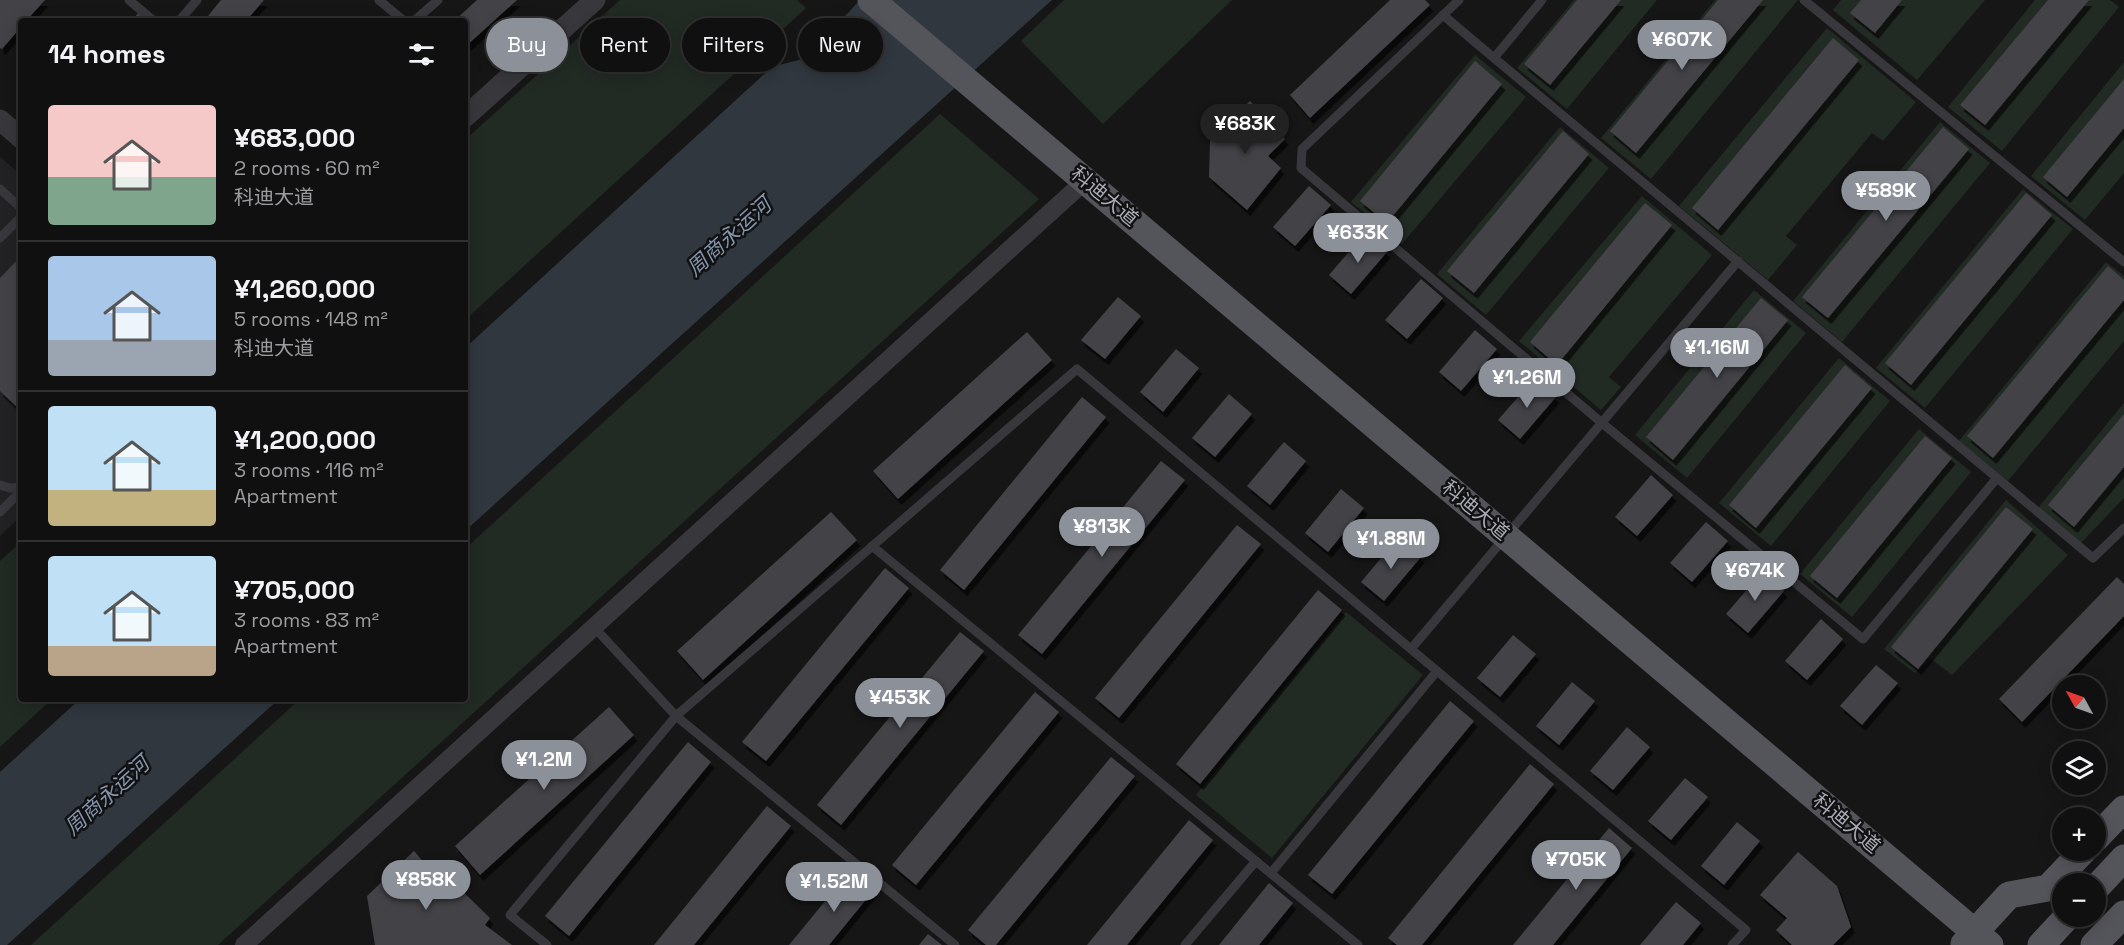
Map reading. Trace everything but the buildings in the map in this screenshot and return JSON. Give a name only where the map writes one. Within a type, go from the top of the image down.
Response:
[{"type":"main road","points":[[871,0],[981,82]]},
{"type":"main road","points":[[895,0],[981,82]]},
{"type":"main road","name":"科迪大道","points":[[981,82],[1086,180],[1511,531]]},
{"type":"main road","name":"科迪大道","points":[[981,82],[1511,531],[1978,936],[2010,945]]},
{"type":"main road","points":[[2106,828],[2124,809]]},
{"type":"main road","points":[[2106,877],[2124,858]]},
{"type":"main road","points":[[1978,936],[2009,895],[2048,888],[2074,861]]},
{"type":"main road","points":[[2094,945],[2124,914]]},
{"type":"main road","points":[[2041,945],[2058,927]]},
{"type":"street","points":[[468,114],[595,0]]},
{"type":"street","points":[[0,120],[18,135]]},
{"type":"street","points":[[244,945],[1086,180]]},
{"type":"lane","points":[[129,0],[150,18]]},
{"type":"lane","points":[[183,18],[198,0]]},
{"type":"lane","points":[[379,0],[400,18]]},
{"type":"lane","points":[[417,18],[438,0]]},
{"type":"lane","points":[[1459,0],[1302,149],[1301,168],[1602,423],[1863,639],[1997,478]]},
{"type":"lane","points":[[1494,58],[1542,0]]},
{"type":"lane","points":[[1804,0],[2124,262]]},
{"type":"lane","points":[[1443,15],[2093,558],[2124,528]]},
{"type":"lane","points":[[0,189],[18,204]]},
{"type":"lane","points":[[0,238],[18,220]]},
{"type":"lane","points":[[1411,649],[1738,261]]},
{"type":"lane","points":[[547,945],[510,915],[676,716],[1077,369],[1746,930],[1732,945]]},
{"type":"lane","points":[[0,485],[18,489]]},
{"type":"lane","points":[[0,512],[18,492]]},
{"type":"lane","points":[[872,546],[1359,945]]},
{"type":"lane","points":[[594,627],[676,716],[955,945]]},
{"type":"lane","points":[[1271,873],[1437,671]]},
{"type":"lane","points":[[1185,945],[1256,861]]},
{"type":"shaded area","points":[[620,0],[797,0],[806,8],[786,26],[786,18],[682,18],[682,72],[736,72],[468,317],[468,137],[540,72],[568,72],[568,47],[580,36],[580,72],[670,72],[670,18],[600,18]]},
{"type":"shaded area","points":[[1064,0],[1232,0],[1103,124],[1021,41]]},
{"type":"shaded area","points":[[1574,0],[1657,0],[1567,109],[1517,68]]},
{"type":"shaded area","points":[[1715,0],[1798,0],[1651,179],[1601,138]]},
{"type":"shaded area","points":[[1841,0],[1985,0],[1917,80],[1833,10]]},
{"type":"shaded area","points":[[2035,0],[2110,0],[2119,7],[2002,151],[1948,107]]},
{"type":"shaded area","points":[[1827,28],[1916,102],[1883,141],[1872,133],[1786,236],[1797,245],[1768,280],[1679,206]]},
{"type":"shaded area","points":[[1475,55],[1526,97],[1402,244],[1351,202]]},
{"type":"shaded area","points":[[2124,62],[2124,173],[2085,220],[2031,176]]},
{"type":"shaded area","points":[[940,114],[1039,199],[218,945],[31,945],[297,702],[468,702],[468,546]]},
{"type":"shaded area","points":[[1940,122],[1990,163],[1842,342],[1793,301]]},
{"type":"shaded area","points":[[1560,127],[1609,168],[1486,315],[1437,274]]},
{"type":"shaded area","points":[[0,157],[18,172],[18,519],[0,536]]},
{"type":"shaded area","points":[[2023,189],[2073,229],[1925,408],[1876,368]]},
{"type":"shaded area","points":[[1642,196],[1712,255],[1609,377],[1621,387],[1601,410],[1519,341]]},
{"type":"shaded area","points":[[2106,262],[2124,276],[2124,341],[2008,481],[1959,441]]},
{"type":"shaded area","points":[[1754,290],[1806,333],[1687,478],[1635,435]]},
{"type":"shaded area","points":[[1839,358],[1890,401],[1771,546],[1719,503]]},
{"type":"shaded area","points":[[2124,403],[2124,498],[2080,544],[2038,508]]},
{"type":"shaded area","points":[[1919,429],[1971,472],[1852,617],[1800,574]]},
{"type":"shaded area","points":[[2006,500],[2068,555],[1952,675],[1930,658],[1915,673],[1884,649]]},
{"type":"shaded area","points":[[18,545],[18,702],[49,702],[0,747],[0,561]]},
{"type":"shaded area","points":[[1346,612],[1423,675],[1272,858],[1196,795]]},
{"type":"water","name":"周商永运河","points":[[860,0],[1052,0],[468,528],[468,345],[767,72],[786,72],[786,63],[798,60],[798,72],[883,72],[883,18],[843,18]]},
{"type":"water","name":"周商永运河","points":[[77,702],[276,702],[7,945],[0,945],[0,772]]}]
